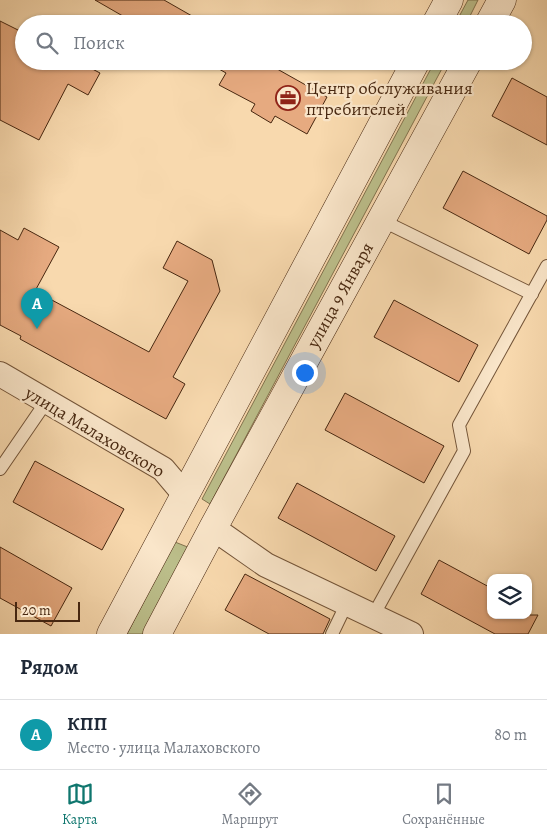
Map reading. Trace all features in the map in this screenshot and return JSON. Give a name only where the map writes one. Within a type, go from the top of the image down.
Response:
[{"type":"main road","points":[[441,15],[449,0]]},
{"type":"main road","points":[[494,15],[502,0]]},
{"type":"main road","points":[[111,634],[411,70]]},
{"type":"main road","name":"улица 9 Января","points":[[156,634],[463,70]]},
{"type":"street","name":"улица Малаховского","points":[[0,374],[163,469],[185,494]]},
{"type":"street","points":[[213,528],[266,565],[411,634]]},
{"type":"lane","points":[[382,220],[532,294]]},
{"type":"lane","points":[[373,616],[464,451],[459,425],[547,266]]},
{"type":"lane","points":[[0,469],[46,402]]},
{"type":"lane","points":[[332,634],[347,603]]},
{"type":"green space","points":[[468,0],[478,0],[470,15],[460,15]]},
{"type":"green space","points":[[430,70],[441,70],[210,504],[202,499]]},
{"type":"green space","points":[[175,542],[190,548],[144,634],[127,634]]},
{"type":"building","points":[[95,0],[164,0],[190,15],[121,15]]},
{"type":"building","points":[[0,21],[15,28],[15,70],[94,70],[100,73],[88,95],[68,84],[39,140],[0,120]]},
{"type":"building","points":[[221,70],[279,70],[327,97],[307,134],[275,116],[271,123],[251,111],[255,104],[219,85],[226,73]]},
{"type":"building","points":[[512,78],[547,97],[547,145],[492,116]]},
{"type":"building","points":[[463,171],[547,216],[547,220],[529,254],[443,208]]},
{"type":"building","points":[[24,228],[59,247],[35,291],[149,352],[188,281],[163,268],[177,241],[212,260],[220,291],[173,377],[185,384],[166,419],[20,339],[21,336],[0,325],[0,230],[18,240]]},
{"type":"building","points":[[394,300],[478,345],[459,382],[374,337]]},
{"type":"building","points":[[345,393],[444,446],[424,483],[325,430]]},
{"type":"building","points":[[35,461],[124,509],[102,550],[13,502]]},
{"type":"building","points":[[297,483],[395,536],[376,571],[278,518]]},
{"type":"building","points":[[0,547],[72,588],[51,626],[0,598]]},
{"type":"building","points":[[439,560],[487,586],[487,619],[532,619],[532,615],[538,615],[528,634],[495,634],[421,594]]},
{"type":"building","points":[[245,574],[330,619],[323,634],[269,634],[225,610]]},
{"type":"place","name":"Центр обслуживания птребителей","points":[[288,98]]},
{"type":"place","name":"КПП","points":[[37,329]]}]
